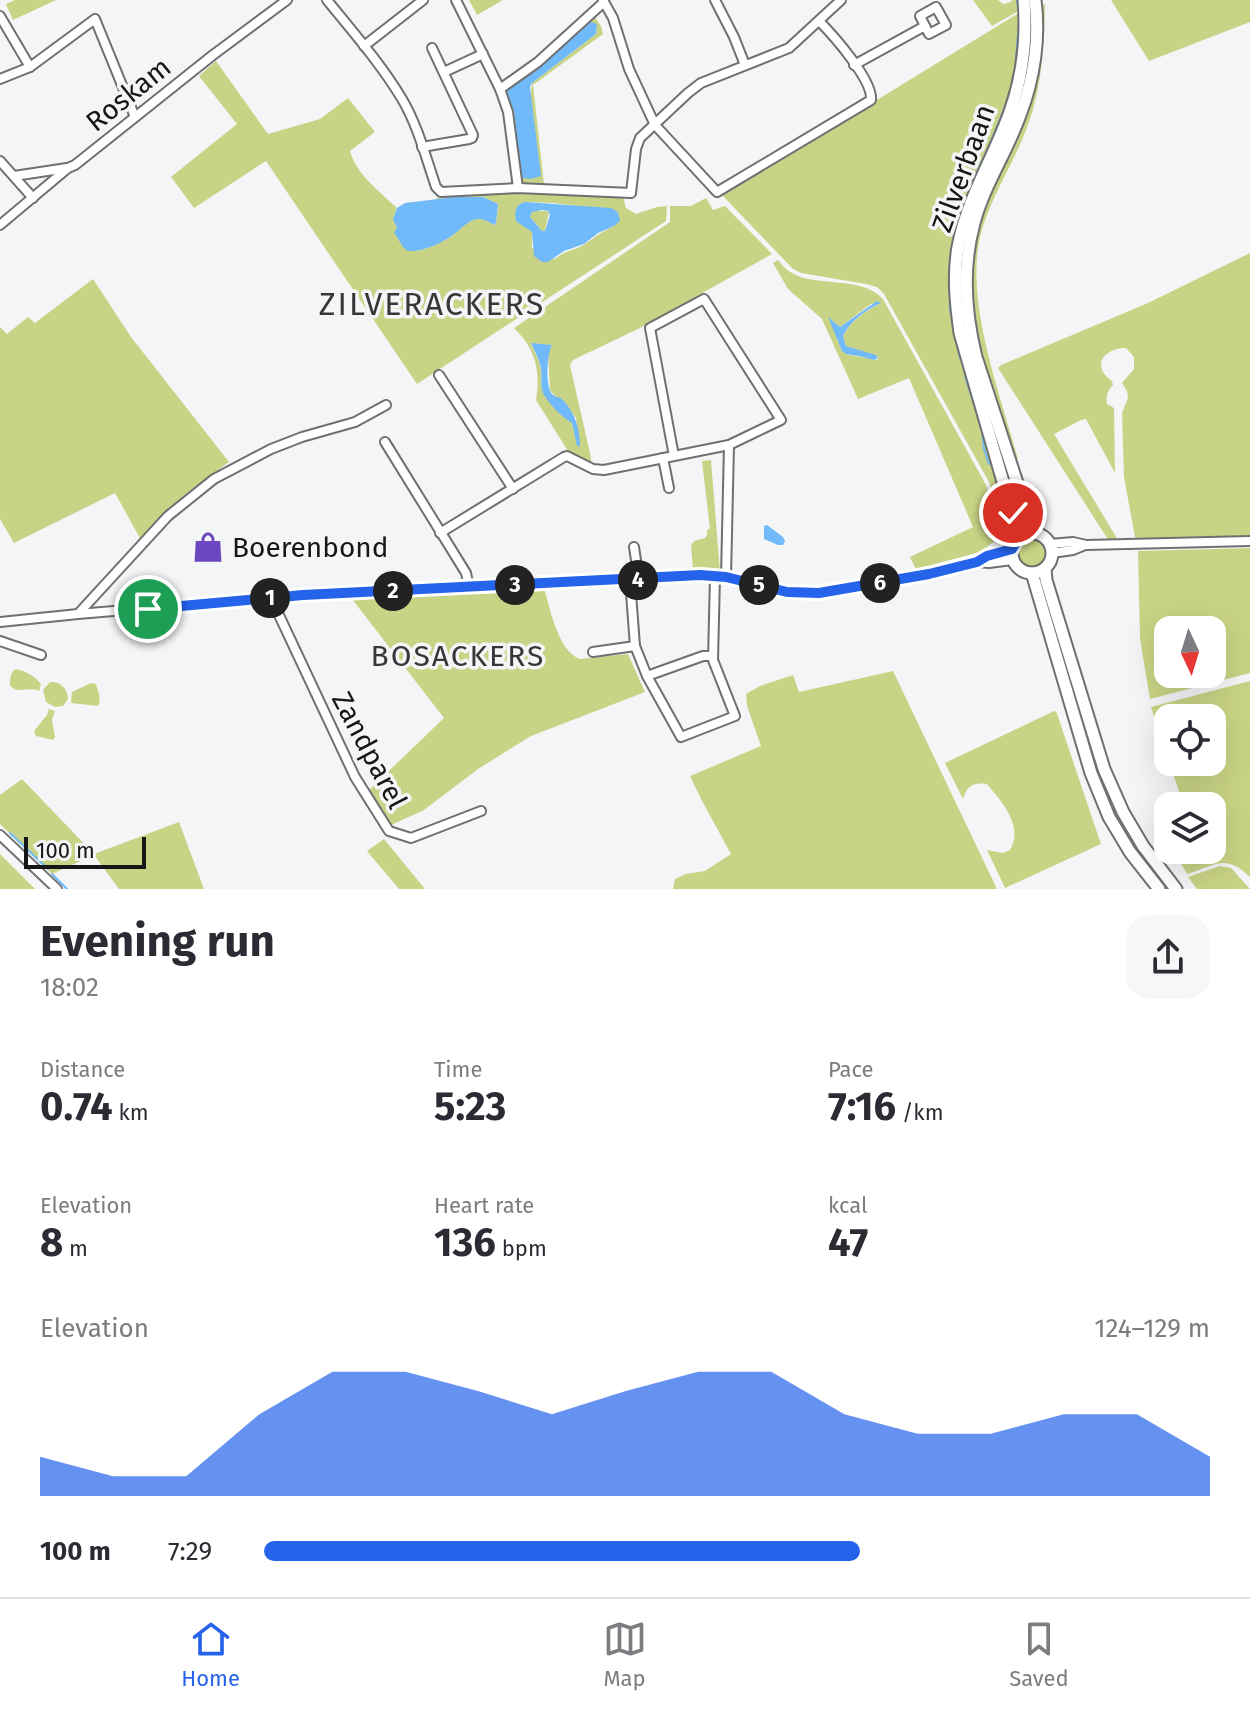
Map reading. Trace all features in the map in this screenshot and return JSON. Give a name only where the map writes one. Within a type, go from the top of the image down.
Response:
[{"type":"main road","name":"Zilverbaan","points":[[1019,537],[960,333],[955,303],[955,270],[970,201],[1011,111],[1020,78],[1025,39],[1024,0]]},
{"type":"main road","name":"Zilverbaan","points":[[1033,532],[976,357],[969,330],[966,284],[970,243],[977,215],[1021,115],[1031,77],[1037,40],[1035,0]]},
{"type":"main road","points":[[1033,532],[1040,534],[1051,548],[1050,562],[1045,569],[1032,573],[1020,569],[1012,554],[1019,537],[1033,532]]},
{"type":"main road","points":[[1045,569],[1104,769],[1123,812],[1143,846],[1176,889]]},
{"type":"main road","points":[[1032,573],[1091,773],[1109,817],[1130,852],[1159,889]]},
{"type":"street","name":"Roskam","points":[[0,225],[68,168],[287,0]]},
{"type":"street","points":[[327,0],[403,100],[436,187],[441,192],[518,188],[631,193],[640,138],[701,83],[789,48],[841,0]]},
{"type":"street","points":[[364,46],[423,0]]},
{"type":"street","points":[[456,0],[500,89],[508,112],[518,188]]},
{"type":"street","points":[[715,0],[745,65]]},
{"type":"street","points":[[500,89],[538,62],[604,1],[618,29],[629,69],[655,125],[717,192],[871,100],[871,91],[843,46],[819,21]]},
{"type":"street","points":[[0,16],[30,67]]},
{"type":"street","points":[[0,79],[30,67],[95,19],[135,117]]},
{"type":"street","points":[[854,65],[925,26]]},
{"type":"street","points":[[422,147],[469,139],[473,135],[432,48]]},
{"type":"street","points":[[444,72],[483,54]]},
{"type":"street","points":[[0,161],[33,198]]},
{"type":"street","points":[[14,176],[68,168]]},
{"type":"street","points":[[440,533],[567,456],[593,469],[604,470],[663,458],[674,456],[729,445],[781,420],[704,299],[650,328],[674,456]]},
{"type":"street","points":[[439,375],[513,489]]},
{"type":"street","points":[[78,614],[168,516],[214,479],[271,449],[355,422],[386,405]]},
{"type":"street","points":[[385,442],[466,573],[469,587]]},
{"type":"street","points":[[726,577],[729,445]]},
{"type":"street","points":[[663,458],[669,488]]},
{"type":"street","points":[[1051,548],[1073,550],[1086,545],[1250,541]]},
{"type":"street","points":[[634,547],[635,646],[647,676],[681,737],[735,716],[713,656],[715,576]]},
{"type":"street","points":[[0,622],[271,598],[715,576],[787,592],[819,593],[929,574],[977,562],[987,556],[1012,554]]},
{"type":"street","name":"Zandparel","points":[[271,598],[355,777],[389,831],[411,838],[481,811]]},
{"type":"street","points":[[0,641],[41,655]]},
{"type":"street","points":[[593,652],[635,646]]},
{"type":"street","points":[[647,676],[703,656],[713,656]]},
{"type":"street","points":[[0,835],[57,889]]},
{"type":"green space","points":[[15,0],[56,0],[13,20],[6,4]]},
{"type":"green space","points":[[469,0],[503,0],[477,15]]},
{"type":"green space","points":[[973,0],[998,0],[1003,4],[1021,0],[1022,9],[992,26]]},
{"type":"green space","points":[[1111,0],[1250,0],[1250,22],[1149,61]]},
{"type":"green space","points":[[1045,4],[1043,52],[1036,99],[1020,145],[986,218],[978,249],[976,274],[982,327],[1018,459],[1015,459],[978,357],[968,290],[976,225],[1020,119],[1039,7]]},
{"type":"green space","points":[[1022,11],[1020,67],[953,270],[1010,522],[1008,527],[1002,521],[989,482],[884,294],[877,287],[793,269],[720,193]]},
{"type":"green space","points":[[594,16],[603,34],[533,85],[543,186],[521,185],[502,91]],"holes":[[[583,27],[597,30],[596,34],[532,83],[521,176],[514,114],[507,96],[516,82]]]},
{"type":"green space","points":[[216,61],[268,134],[320,119],[348,98],[375,132],[350,151],[353,159],[369,182],[397,208],[393,219],[416,251],[445,240],[472,220],[481,219],[496,224],[498,204],[483,197],[436,199],[489,191],[623,196],[626,208],[636,214],[667,206],[666,221],[417,384],[266,161],[194,208],[171,177],[237,124],[199,76]],"holes":[[[553,203],[597,208],[614,226],[555,259],[532,248],[532,232],[516,220],[520,204]]]},
{"type":"green space","points":[[706,198],[713,210],[725,206],[772,254],[640,328],[573,360],[570,365],[591,458],[589,462],[568,451],[536,400],[538,379],[535,361],[514,328],[670,222],[670,206],[691,206]],"holes":[[[531,344],[552,345],[548,353],[550,390],[562,399],[576,418],[578,447],[572,423],[543,392],[540,366]]]},
{"type":"green space","points":[[535,211],[549,212],[545,231],[530,217]]},
{"type":"green space","points":[[1250,253],[1250,538],[1138,540],[1135,537],[1124,477],[1122,413],[1128,398],[1122,383],[1134,369],[1134,357],[1126,348],[1111,351],[1101,364],[1113,385],[1108,392],[1107,404],[1114,408],[1115,473],[1086,419],[1054,434],[1118,540],[1109,541],[998,368],[1148,303]]},
{"type":"green space","points":[[778,260],[802,277],[863,287],[883,299],[986,485],[999,522],[999,538],[980,552],[916,569],[910,557],[973,527],[909,378],[858,399],[822,319],[788,289],[773,263]],"holes":[[[881,303],[864,313],[843,336],[846,346],[878,357],[877,360],[846,354],[829,318],[840,327],[871,304]]]},
{"type":"green space","points":[[93,279],[131,337],[229,462],[185,494],[141,540],[115,493],[14,543],[0,519],[0,327],[7,334],[28,317],[35,323]]},
{"type":"green space","points":[[711,460],[720,572],[693,572],[691,545],[705,538],[710,529],[702,461]]},
{"type":"green space","points":[[1031,537],[1042,541],[1046,552],[1042,563],[1031,567],[1020,563],[1016,552],[1020,541]]},
{"type":"green space","points":[[1250,548],[1250,673],[1226,679],[1226,616],[1154,616],[1154,688],[1192,688],[1150,699],[1140,639],[1138,551]]},
{"type":"green space","points":[[545,591],[556,630],[566,648],[580,659],[628,654],[645,692],[531,736],[478,769],[424,810],[389,826],[368,791],[444,718],[352,599]]},
{"type":"green space","points":[[16,669],[39,681],[39,691],[13,688],[10,679]]},
{"type":"green space","points":[[893,671],[997,889],[673,889],[675,879],[705,871],[731,854],[690,776],[761,746],[746,694],[793,675],[799,692]]},
{"type":"green space","points":[[1250,681],[1250,877],[1226,863],[1226,792],[1179,792],[1174,776],[1226,776],[1226,704],[1162,704]]},
{"type":"green space","points":[[50,682],[60,684],[67,692],[68,699],[63,706],[55,707],[46,702],[43,690]]},
{"type":"green space","points":[[91,683],[96,684],[99,692],[98,706],[71,703],[72,692]]},
{"type":"green space","points":[[49,709],[55,711],[53,740],[36,736],[34,731]]},
{"type":"green space","points":[[1056,711],[1101,844],[1005,888],[987,850],[1003,853],[1010,850],[1014,841],[1013,823],[987,784],[971,786],[963,799],[945,763]]},
{"type":"green space","points":[[22,779],[94,854],[179,822],[204,889],[119,889],[94,855],[52,874],[0,824],[0,795]]},
{"type":"green space","points":[[384,839],[425,889],[399,889],[367,851]]},
{"type":"green space","points":[[0,854],[35,889],[0,889]]},
{"type":"green space","points":[[1181,864],[1216,864],[1213,865],[1187,874]]},
{"type":"green space","points":[[1220,866],[1231,868],[1250,889],[1197,889],[1188,877]]},
{"type":"water","points":[[591,22],[597,24],[596,34],[530,87],[541,176],[522,178],[514,111],[506,92]]},
{"type":"water","points":[[483,197],[498,204],[496,223],[475,219],[430,247],[408,251],[403,247],[394,232],[397,228],[393,219],[397,208],[405,203]]},
{"type":"water","points":[[525,202],[611,208],[618,212],[620,221],[584,244],[542,262],[534,256],[532,232],[516,221],[516,208]],"holes":[[[548,211],[550,215],[545,231],[542,231],[530,217],[532,212]]]},
{"type":"water","points":[[877,301],[881,303],[859,316],[843,336],[846,346],[878,358],[874,360],[846,354],[828,317],[840,327]]},
{"type":"water","points":[[531,343],[552,345],[548,384],[554,395],[571,410],[578,427],[580,446],[577,446],[572,423],[544,395],[541,368]]},
{"type":"water","points":[[764,526],[783,537],[783,545],[764,539]]},
{"type":"waterway","points":[[1017,0],[1018,6]]},
{"type":"waterway","points":[[1036,82],[1041,54],[1042,12]]},
{"type":"waterway","points":[[1015,72],[1019,22]]},
{"type":"waterway","points":[[954,243],[964,204],[1010,91]]},
{"type":"waterway","points":[[950,269],[950,309],[960,358]]},
{"type":"waterway","points":[[965,376],[989,464]]},
{"type":"waterway","points":[[10,833],[48,869]]},
{"type":"waterway","points":[[34,873],[50,889]]},
{"type":"waterway","points":[[52,874],[67,889]]},
{"type":"place","name":"Boerenbond","points":[[208,547]]},
{"type":"district","name":"ZILVERACKERS","points":[[432,304]]},
{"type":"district","name":"BOSACKERS","points":[[458,656]]},
{"type":"route","points":[[148,609],[303,595],[700,575],[726,577],[787,592],[819,593],[929,574],[1012,549],[1019,537],[1013,513]]}]
